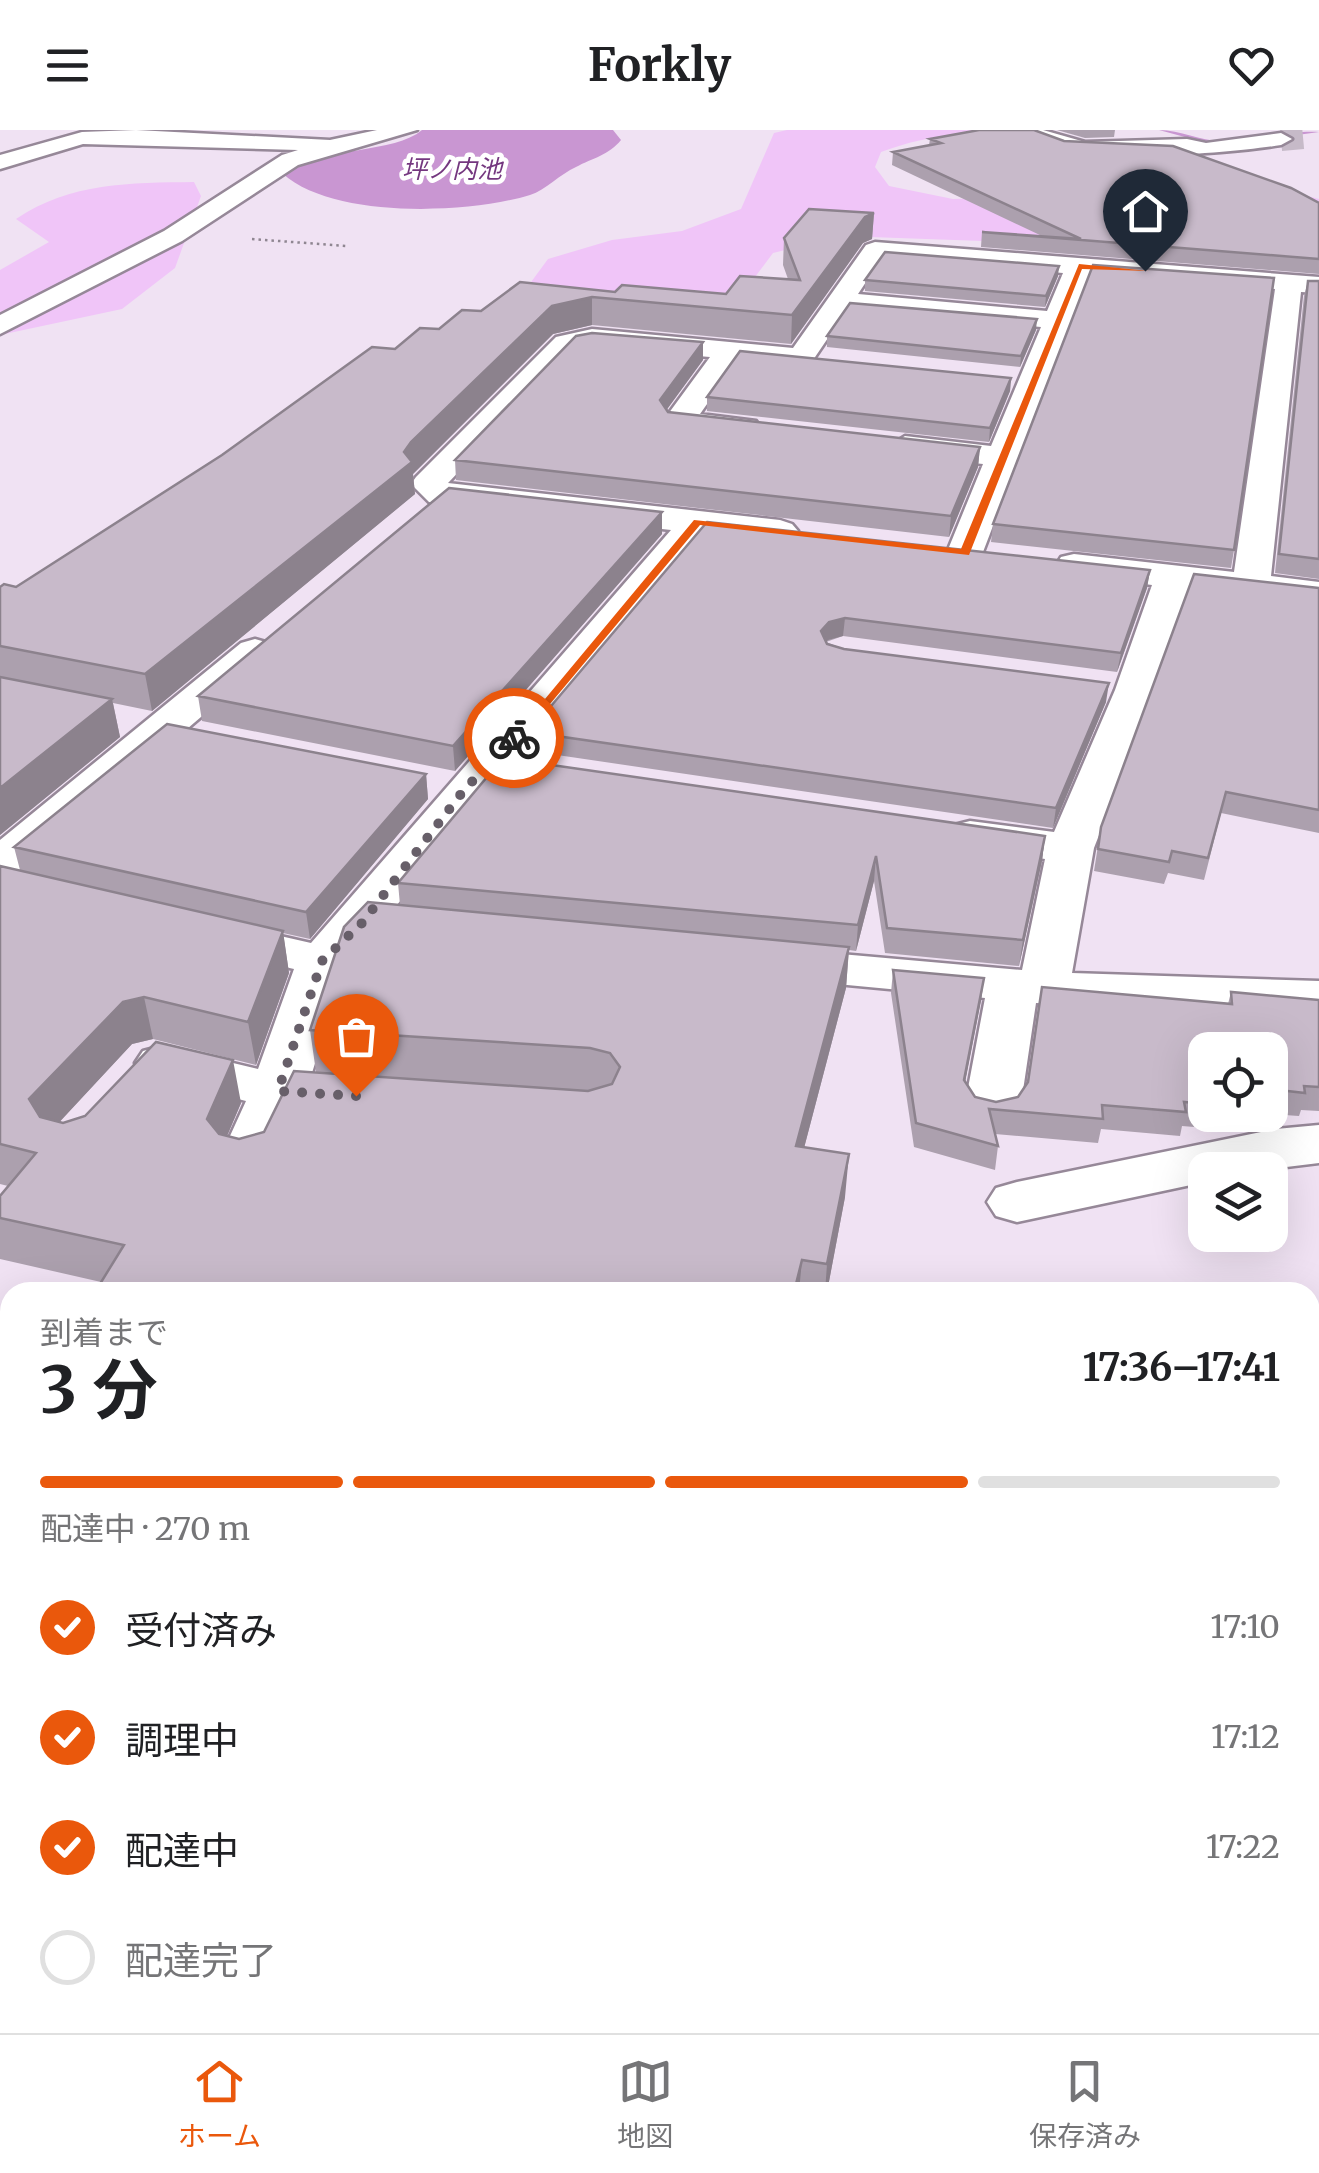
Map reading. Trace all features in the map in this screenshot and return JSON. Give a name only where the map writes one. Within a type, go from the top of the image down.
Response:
[{"type":"street","points":[[0,326],[187,228],[290,160],[332,146],[407,130]]},
{"type":"street","points":[[1021,130],[1084,149],[1187,145],[1206,150],[1281,140]]},
{"type":"street","points":[[0,162],[82,138],[128,136],[332,146]]},
{"type":"street","points":[[802,357],[875,250],[1304,284],[1282,342],[1289,405],[1251,585]]},
{"type":"street","points":[[965,552],[1079,266]]},
{"type":"street","points":[[840,301],[1058,320]]},
{"type":"street","points":[[812,535],[697,522],[426,508],[428,484],[566,342],[592,338],[840,361]]},
{"type":"street","points":[[1282,342],[1319,346]]},
{"type":"street","points":[[730,351],[679,421],[775,432]]},
{"type":"street","points":[[996,377],[1036,381]]},
{"type":"street","points":[[872,442],[1006,457]]},
{"type":"street","points":[[248,1160],[278,1091],[322,961],[362,923],[479,776],[697,522]]},
{"type":"street","points":[[926,548],[1003,556]]},
{"type":"street","points":[[1041,561],[1319,593]]},
{"type":"street","points":[[993,1104],[1116,687],[1174,576]]},
{"type":"street","points":[[0,864],[278,632]]},
{"type":"street","points":[[112,720],[216,742]]},
{"type":"street","points":[[924,827],[1071,848]]},
{"type":"street","points":[[362,923],[421,929]]},
{"type":"street","points":[[170,926],[322,961]]},
{"type":"street","points":[[717,957],[1028,987],[1319,997]]},
{"type":"street","points":[[126,1088],[152,1060],[278,1091],[414,1100]]},
{"type":"street","points":[[1017,1202],[1276,1148],[1319,1144]]},
{"type":"path","points":[[187,228],[251,239],[346,246]]},
{"type":"shaded area","points":[[1028,130],[938,137],[881,152],[875,167],[889,186],[953,199],[1283,190],[1319,199],[1319,220],[1064,244],[842,236],[773,253],[743,293],[671,307],[523,293],[548,259],[612,240],[682,231],[741,209],[774,133]]},
{"type":"shaded area","points":[[194,182],[201,196],[175,268],[122,309],[0,335],[0,270],[49,242],[16,219],[80,191],[124,184]]},
{"type":"water","name":"坪ノ内池","points":[[422,130],[613,130],[621,140],[606,153],[570,170],[536,193],[472,206],[438,209],[367,205],[306,189],[283,174],[319,158],[395,143]]},
{"type":"building","points":[[979,130],[1034,130],[1064,141],[1173,146],[1291,188],[1319,203],[1319,259],[982,232],[1081,239],[893,152],[941,143],[930,139]]},
{"type":"building","points":[[809,209],[874,213],[865,217],[792,315],[592,297],[552,306],[411,442],[404,452],[412,462],[145,674],[0,646],[0,587],[16,587],[222,455],[372,347],[395,349],[420,328],[439,329],[462,310],[481,311],[520,282],[615,292],[622,285],[726,294],[740,276],[800,280],[784,238]]},
{"type":"building","points":[[885,252],[1059,266],[1046,296],[865,280]]},
{"type":"building","points":[[1093,265],[1274,278],[1234,550],[993,524]]},
{"type":"building","points":[[1308,281],[1319,281],[1319,559],[1279,554]]},
{"type":"building","points":[[850,303],[1037,319],[1021,356],[827,336]]},
{"type":"building","points":[[592,333],[703,342],[660,400],[668,412],[980,447],[951,516],[455,460],[576,336]]},
{"type":"building","points":[[740,351],[1011,378],[990,428],[707,397]]},
{"type":"building","points":[[449,488],[662,512],[453,746],[198,696]]},
{"type":"building","points":[[707,522],[1150,570],[1121,653],[845,618],[829,622],[821,631],[827,644],[844,649],[1109,683],[1056,808],[529,732]]},
{"type":"building","points":[[1194,574],[1319,588],[1319,810],[1226,792],[1208,858],[1172,851],[1169,862],[1098,849],[1101,827]]},
{"type":"building","points":[[0,677],[112,699],[0,788]]},
{"type":"building","points":[[167,724],[426,774],[306,912],[14,847]]},
{"type":"building","points":[[503,758],[1045,836],[1023,940],[887,928],[876,856],[858,925],[398,883]]},
{"type":"building","points":[[0,866],[283,931],[248,1022],[144,997],[123,1002],[29,1099],[40,1117],[63,1123],[85,1116],[156,1042],[233,1060],[207,1119],[219,1134],[239,1139],[264,1132],[294,1071],[588,1091],[612,1084],[620,1067],[610,1053],[590,1048],[310,1030],[344,927],[368,902],[849,947],[796,1146],[849,1154],[827,1264],[802,1260],[796,1282],[101,1282],[124,1245],[0,1218],[0,1196],[36,1153],[0,1144]]},
{"type":"building","points":[[893,970],[984,978],[964,1080],[975,1097],[996,1102],[1018,1097],[1028,1082],[1042,987],[1232,1004],[1231,992],[1319,1000],[1319,1087],[1304,1086],[1305,1093],[1288,1091],[1288,1032],[1188,1032],[1186,1112],[1102,1105],[1103,1119],[989,1109],[998,1146],[916,1123]]},
{"type":"waterway","points":[[1163,130],[1218,144],[1319,130]]},
{"type":"tunnel","points":[[1281,139],[1303,137]]},
{"type":"way so far","points":[[356,1096],[278,1091],[322,961],[362,923],[464,790],[514,738]]},
{"type":"route","points":[[514,738],[697,522],[965,552],[1079,266],[1145,271]]}]
